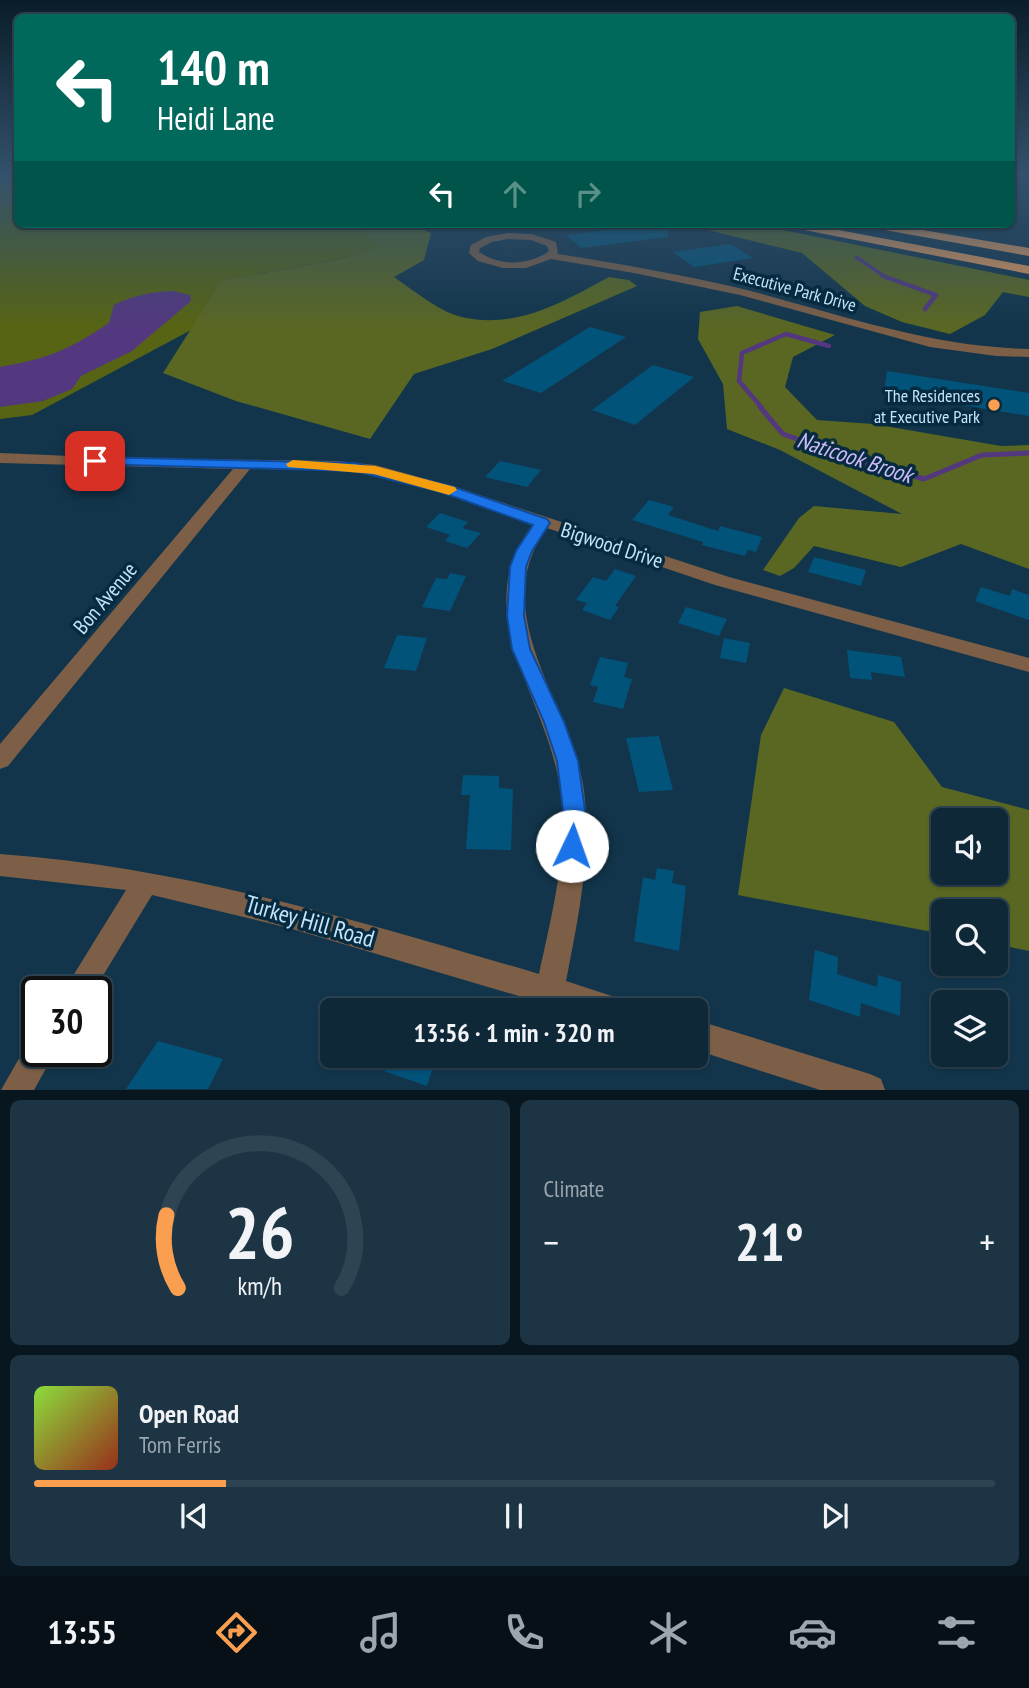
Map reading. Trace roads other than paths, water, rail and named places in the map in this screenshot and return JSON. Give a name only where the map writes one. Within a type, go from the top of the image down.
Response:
[{"type":"highway","points":[[810,228],[1029,270]]},
{"type":"highway","points":[[851,228],[1029,261]]},
{"type":"highway","points":[[891,228],[1029,252]]},
{"type":"street","name":"Executive Park Drive","points":[[551,256],[555,250],[552,244],[527,237],[495,238],[478,244],[473,250],[476,256],[484,260],[507,264],[533,263],[551,256],[708,284],[932,344],[983,352],[1029,353]]},
{"type":"street","points":[[0,458],[336,466],[375,470],[446,489],[542,523]]},
{"type":"street","name":"Bon Avenue","points":[[0,760],[245,465]]},
{"type":"street","name":"Bigwood Drive","points":[[550,990],[572,846],[574,810],[567,761],[554,722],[521,649],[515,600],[518,567],[524,551],[542,523],[722,581],[1029,665]]},
{"type":"street","name":"Turkey Hill Road","points":[[0,865],[43,867],[146,881],[255,904],[576,998]]},
{"type":"street","points":[[87,976],[146,881]]},
{"type":"street","points":[[708,1039],[870,1090]]},
{"type":"street","points":[[16,1090],[31,1067]]},
{"type":"waterway","name":"Naticook Brook","points":[[856,257],[885,277]]},
{"type":"waterway","name":"Naticook Brook","points":[[885,277],[936,295],[925,309]]},
{"type":"waterway","name":"Naticook Brook","points":[[762,408],[739,381],[742,353],[786,334],[829,346]]},
{"type":"waterway","name":"Naticook Brook","points":[[760,407],[783,434],[864,463],[924,479],[982,455],[1029,453]]},
{"type":"place","name":"The Residences at Executive Park","points":[[994,405]]}]
